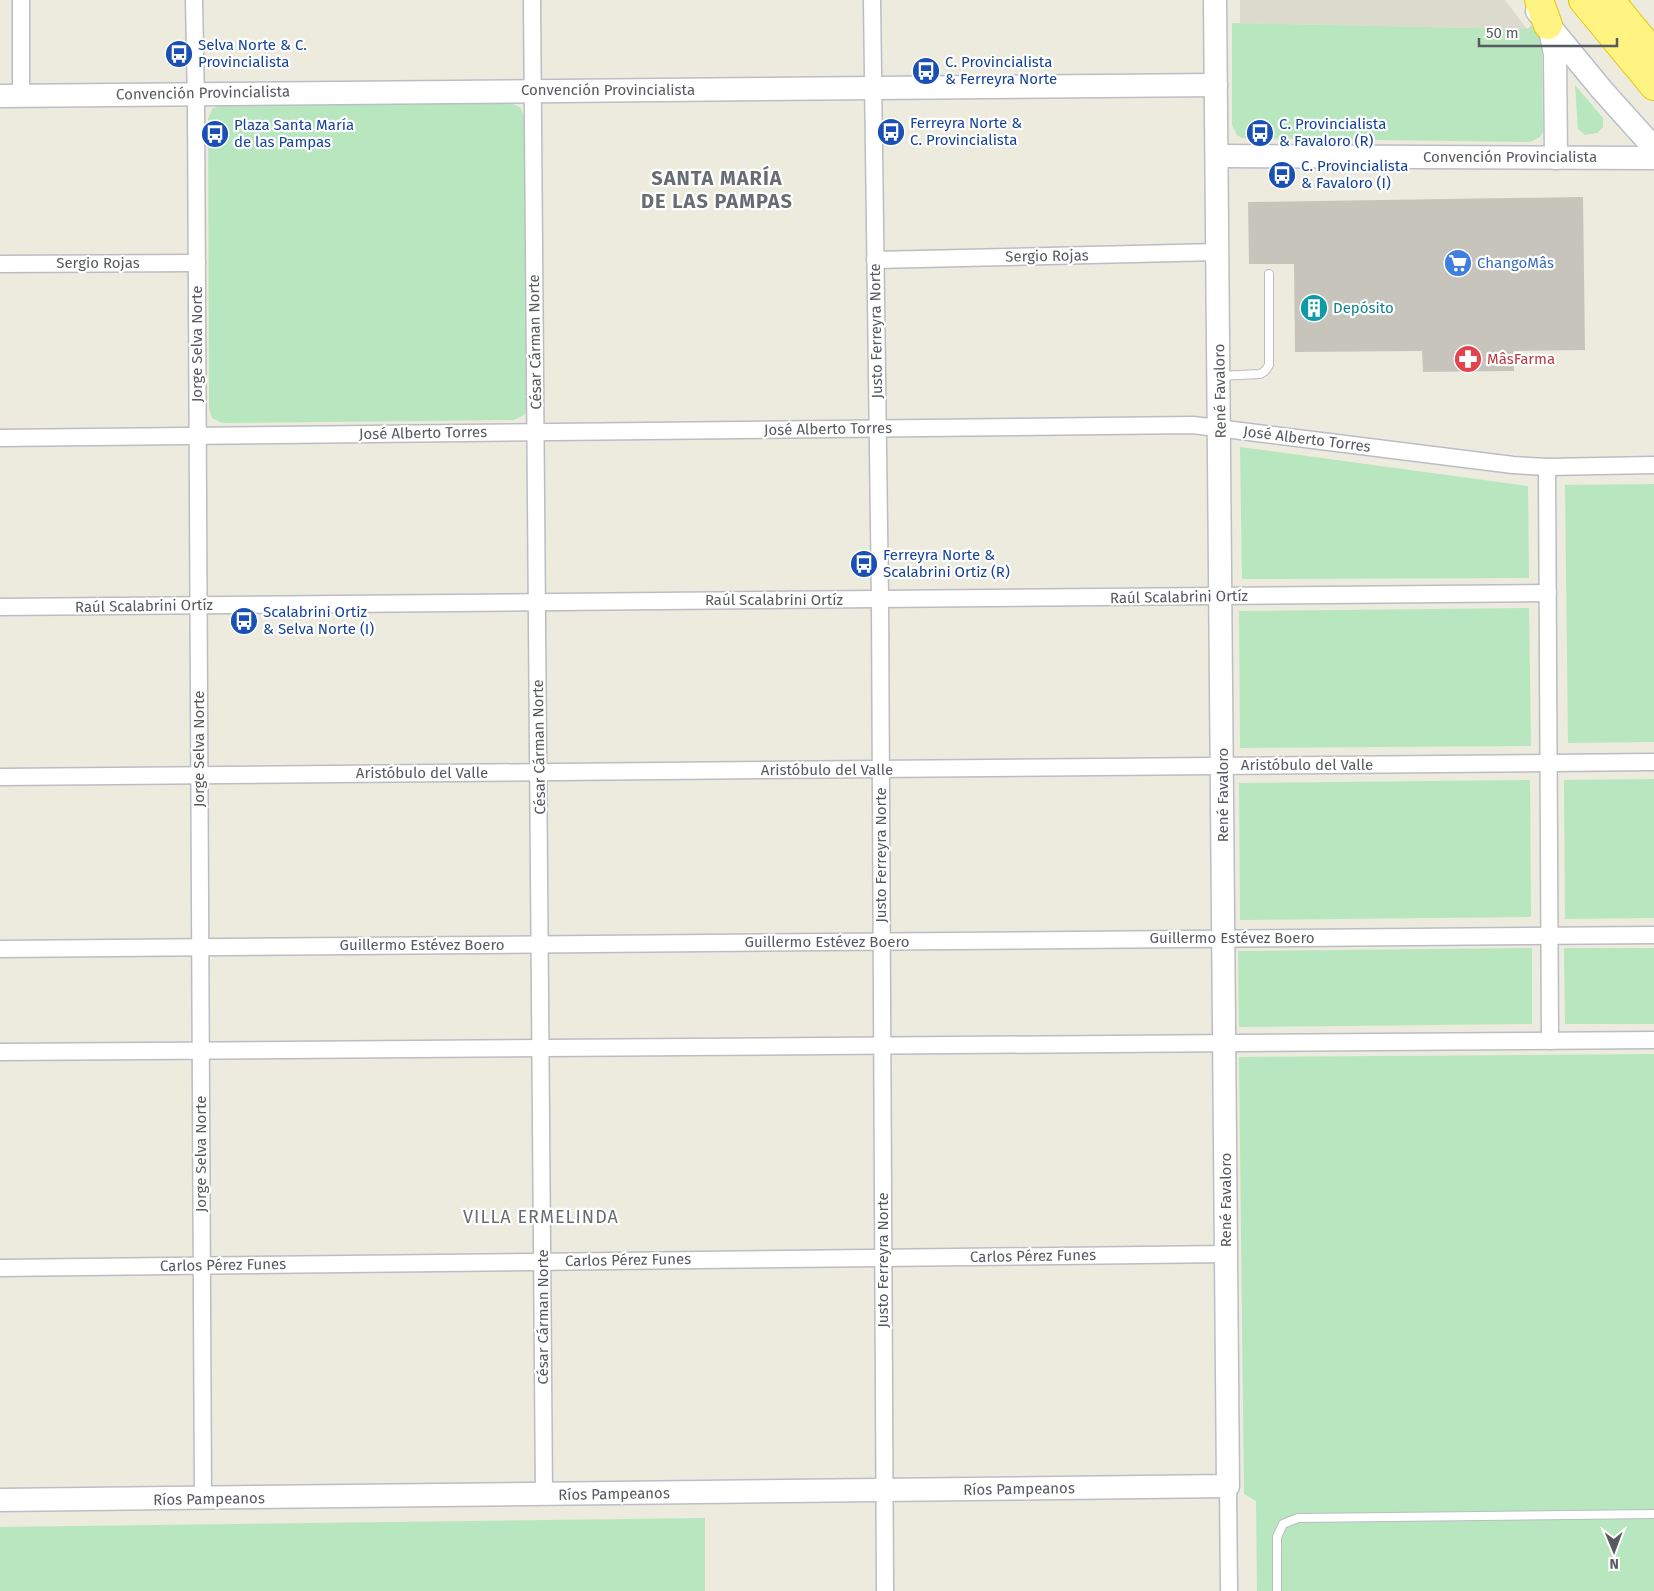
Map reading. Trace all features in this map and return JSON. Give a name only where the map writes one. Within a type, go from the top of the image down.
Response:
[{"type":"highway","points":[[1583,0],[1654,86]]},
{"type":"highway","points":[[1610,0],[1654,54]]},
{"type":"highway","points":[[1631,0],[1654,36]]},
{"type":"street","points":[[11,96],[20,0]]},
{"type":"street","name":"Jorge Selva Norte","points":[[194,0],[203,1499]]},
{"type":"street","name":"César Cárman Norte","points":[[532,0],[544,1495]]},
{"type":"street","name":"Justo Ferreyra Norte","points":[[872,0],[880,600],[885,1591]]},
{"type":"street","name":"René Favaloro","points":[[1215,0],[1229,1591]]},
{"type":"street","points":[[1529,0],[1543,12],[1602,90],[1654,148]]},
{"type":"street","points":[[1543,12],[1553,39],[1555,54],[1556,158]]},
{"type":"street","name":"Convención Provincialista","points":[[11,96],[533,90],[1216,86]]},
{"type":"street","name":"Convención Provincialista","points":[[1217,156],[1654,158]]},
{"type":"street","name":"Sergio Rojas","points":[[875,260],[1218,252]]},
{"type":"street","name":"Sergio Rojas","points":[[0,264],[197,263]]},
{"type":"street","name":"José Alberto Torres","points":[[0,438],[1184,425],[1507,465],[1547,467],[1654,465]]},
{"type":"street","points":[[1547,467],[1550,1041]]},
{"type":"street","name":"Raúl Scalabrini Ortíz","points":[[0,607],[1548,593]]},
{"type":"street","name":"Aristóbulo del Valle","points":[[0,777],[1654,762]]},
{"type":"street","name":"Guillermo Estévez Boero","points":[[0,949],[1654,935]]},
{"type":"street","points":[[0,1052],[1654,1040]]},
{"type":"street","name":"Carlos Pérez Funes","points":[[0,1268],[1226,1254]]},
{"type":"street","name":"Ríos Pampeanos","points":[[0,1500],[1228,1486]]},
{"type":"lane","points":[[1219,376],[1256,375],[1263,373],[1267,368],[1270,358],[1269,274]]},
{"type":"lane","points":[[1277,1591],[1277,1537],[1283,1524],[1298,1518],[1654,1514]]},
{"type":"shaded area","points":[[1240,0],[1505,0],[1527,29],[1240,23]]},
{"type":"green space","points":[[1232,23],[1527,29],[1535,23],[1542,41],[1543,132],[1540,137],[1530,142],[1242,138],[1237,135],[1232,125]]},
{"type":"green space","points":[[1575,85],[1603,118],[1603,127],[1597,133],[1585,135],[1578,129]]},
{"type":"green space","points":[[510,103],[520,107],[524,116],[528,406],[524,415],[514,420],[222,423],[212,418],[209,409],[208,119],[212,109],[220,105]]},
{"type":"green space","points":[[1240,447],[1528,486],[1529,578],[1242,579]]},
{"type":"green space","points":[[1654,484],[1654,742],[1568,743],[1565,485]]},
{"type":"green space","points":[[1529,608],[1531,746],[1240,748],[1239,611]]},
{"type":"green space","points":[[1654,779],[1654,918],[1565,919],[1564,780]]},
{"type":"green space","points":[[1530,780],[1531,917],[1240,920],[1239,783]]},
{"type":"green space","points":[[1532,948],[1532,1024],[1239,1027],[1238,951]]},
{"type":"green space","points":[[1564,948],[1654,948],[1654,1024],[1565,1024]]},
{"type":"green space","points":[[1654,1054],[1654,1591],[1257,1591],[1256,1501],[1244,1494],[1239,1057]]},
{"type":"green space","points":[[705,1518],[705,1591],[0,1591],[0,1527]]},
{"type":"building","name":"ChangoMâs","points":[[1583,197],[1585,350],[1514,351],[1514,371],[1423,372],[1422,351],[1295,352],[1294,264],[1249,264],[1248,202]]},
{"type":"place","name":"Selva Norte & C. Provincialista","points":[[179,54]]},
{"type":"place","name":"C. Provincialista & Ferreyra Norte","points":[[926,71]]},
{"type":"place","name":"Ferreyra Norte & C. Provincialista","points":[[891,132]]},
{"type":"place","name":"C. Provincialista & Favaloro (R)","points":[[1260,133]]},
{"type":"place","name":"Plaza Santa María de las Pampas","points":[[215,134]]},
{"type":"place","name":"C. Provincialista & Favaloro (I)","points":[[1282,175]]},
{"type":"place","name":"ChangoMâs","points":[[1458,263]]},
{"type":"place","name":"Depósito","points":[[1314,308]]},
{"type":"place","name":"MâsFarma","points":[[1468,359]]},
{"type":"place","name":"Ferreyra Norte & Scalabrini Ortiz (R)","points":[[864,564]]},
{"type":"place","name":"Scalabrini Ortiz & Selva Norte (I)","points":[[244,621]]},
{"type":"district","name":"SANTA MARÍA DE LAS PAMPAS","points":[[717,190]]},
{"type":"district","name":"VILLA ERMELINDA","points":[[541,1217]]}]
